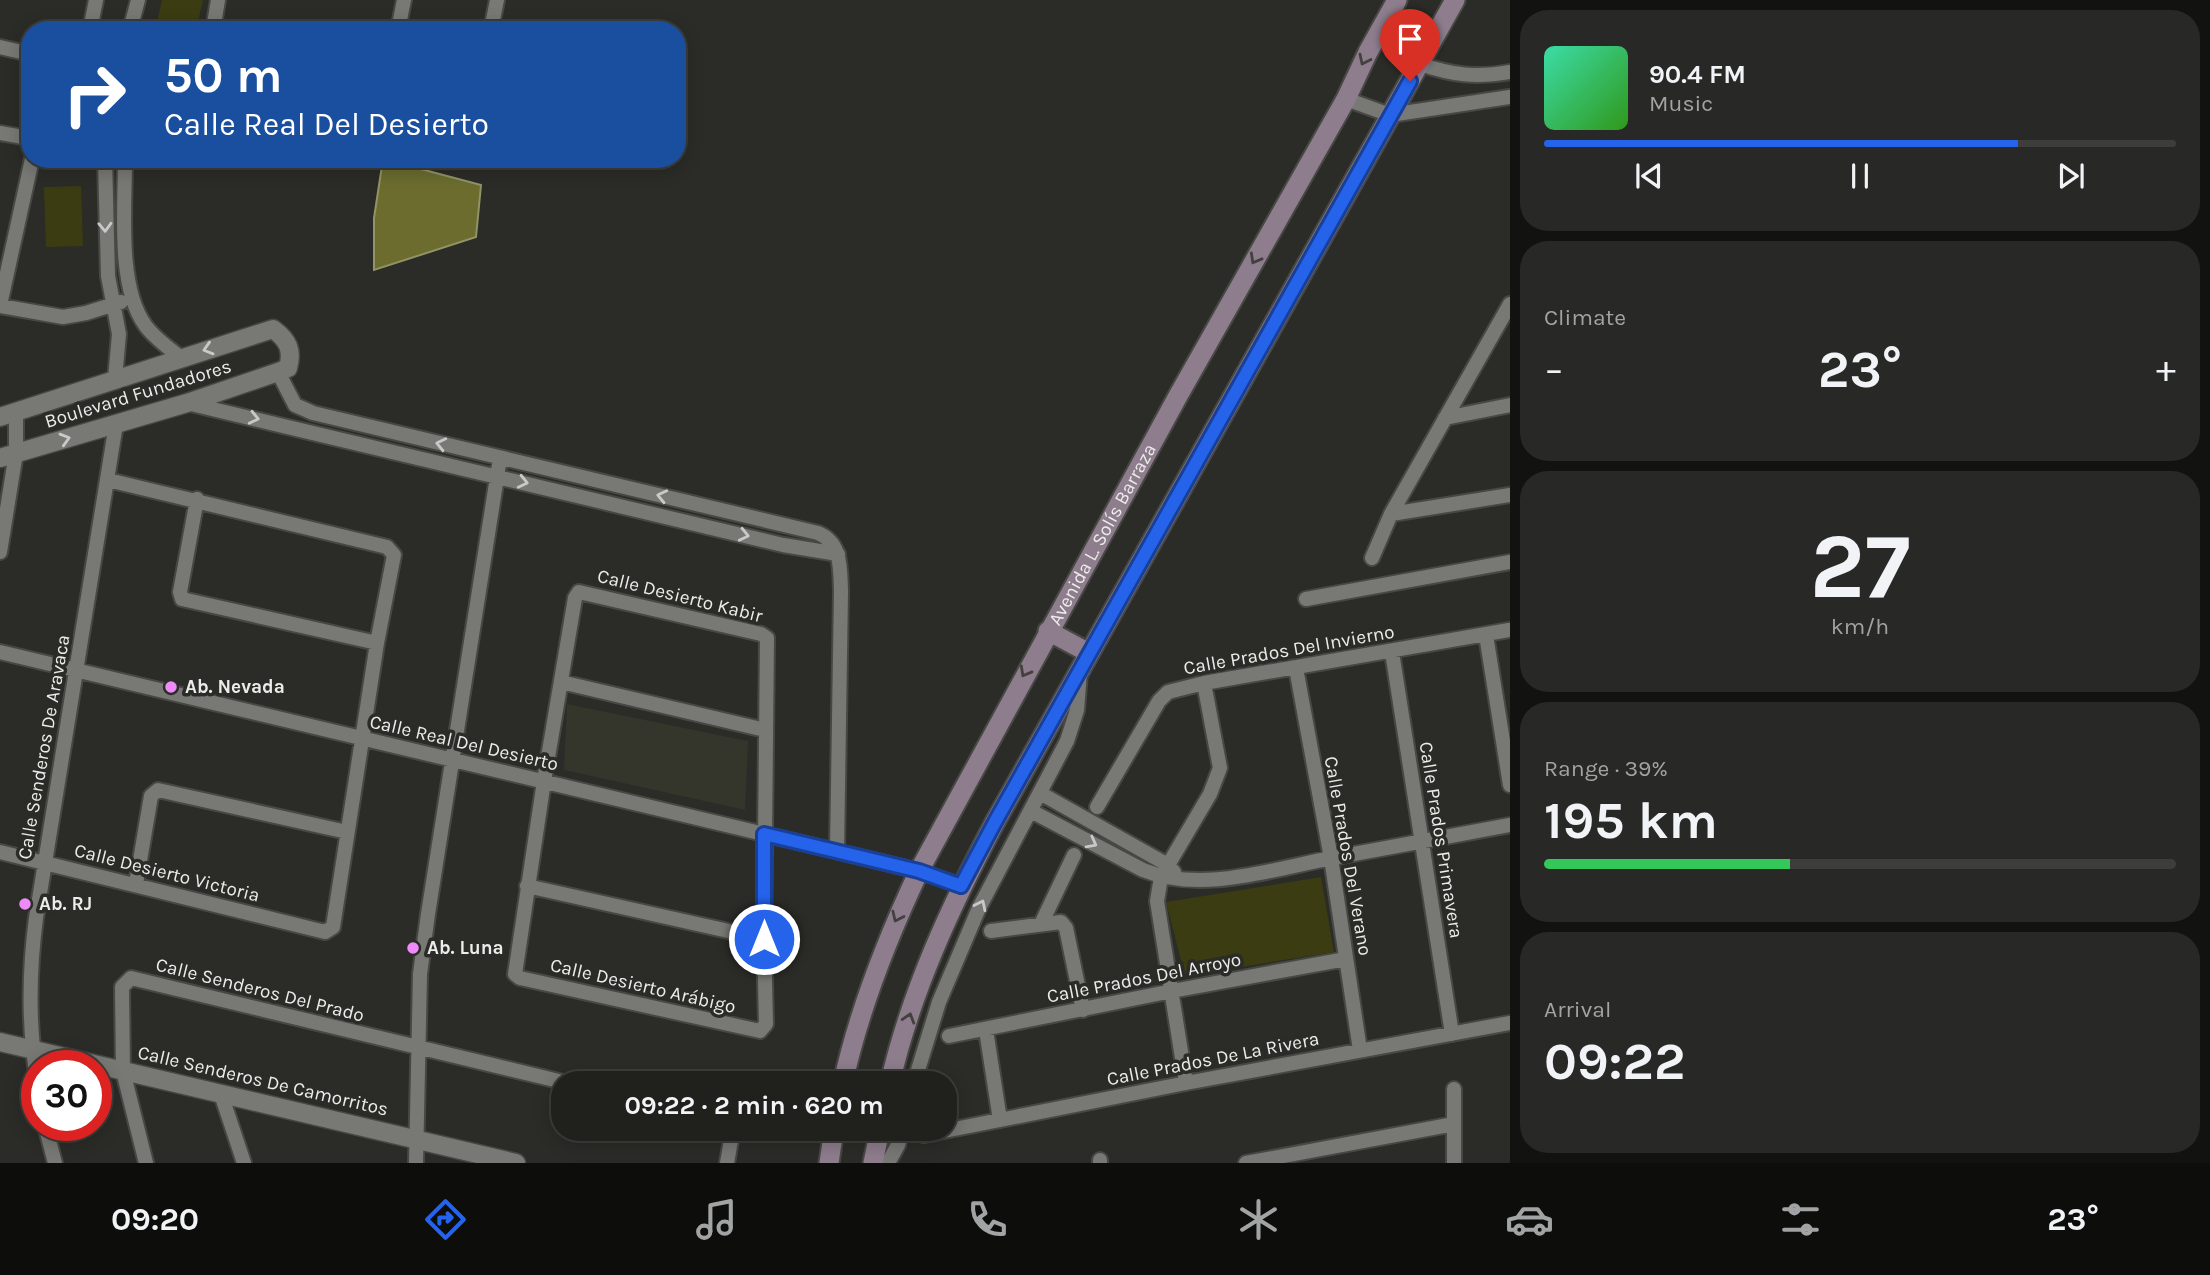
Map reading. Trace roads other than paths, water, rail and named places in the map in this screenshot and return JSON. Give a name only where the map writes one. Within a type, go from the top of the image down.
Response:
[{"type":"main road","name":"Avenida L. Solís Barraza","points":[[846,1071],[861,1013],[887,940],[919,871],[1048,631],[1346,99],[1367,52],[1397,0]]},
{"type":"main road","points":[[893,1071],[914,999],[961,886],[1455,0]]},
{"type":"main road","points":[[1048,631],[1089,653]]},
{"type":"main road","points":[[829,1163],[832,1141]]},
{"type":"main road","points":[[873,1163],[878,1141]]},
{"type":"street","points":[[92,21],[96,0]]},
{"type":"street","points":[[132,21],[138,0]]},
{"type":"street","points":[[214,21],[218,0]]},
{"type":"street","points":[[400,21],[404,0]]},
{"type":"street","points":[[493,21],[497,0]]},
{"type":"street","points":[[0,47],[21,52]]},
{"type":"street","points":[[1420,64],[1446,73],[1483,77],[1510,72]]},
{"type":"street","points":[[1346,99],[1390,115],[1510,97]]},
{"type":"street","points":[[0,133],[21,137]]},
{"type":"street","points":[[30,168],[0,305],[63,317],[133,299]]},
{"type":"street","points":[[105,168],[108,276],[119,334],[115,379]]},
{"type":"street","points":[[126,168],[125,245],[133,299],[146,327],[181,358]]},
{"type":"street","points":[[1372,558],[1391,514],[1510,304]]},
{"type":"street","name":"Boulevard Fundadores","points":[[8,414],[274,329],[282,335],[290,348],[283,370],[116,424],[8,455]]},
{"type":"street","points":[[283,370],[291,400],[301,409],[818,533],[831,541],[838,554],[841,632],[837,851]]},
{"type":"street","points":[[187,402],[783,545],[838,554]]},
{"type":"street","points":[[1445,418],[1510,405]]},
{"type":"street","points":[[0,552],[8,455],[8,414]]},
{"type":"street","name":"Calle Senderos De Aravaca","points":[[32,1050],[32,948],[43,862],[116,424]]},
{"type":"street","points":[[416,1163],[421,974],[428,914],[500,458]]},
{"type":"street","points":[[108,480],[197,499],[390,548],[394,555],[347,832],[158,790],[151,796],[135,884]]},
{"type":"street","points":[[1391,514],[1510,495]]},
{"type":"street","points":[[197,499],[180,592],[182,599],[377,643]]},
{"type":"street","points":[[1306,599],[1510,562]]},
{"type":"street","name":"Calle Desierto Kabir","points":[[544,781],[575,598],[583,592],[765,636],[768,640],[764,834]]},
{"type":"street","name":"Calle Prados Del Invierno","points":[[1097,807],[1163,696],[1173,690],[1509,630]]},
{"type":"street","points":[[1486,635],[1510,785]]},
{"type":"street","name":"Calle Real Del Desierto","points":[[0,652],[837,851],[919,871],[961,886]]},
{"type":"street","name":"Calle Prados Primavera","points":[[1392,652],[1452,1034]]},
{"type":"street","name":"Calle Prados Del Verano","points":[[1296,668],[1331,858],[1360,1051]]},
{"type":"street","points":[[918,1071],[939,1002],[979,908],[1031,811],[1074,722],[1080,694],[1080,671]]},
{"type":"street","points":[[561,682],[765,730]]},
{"type":"street","points":[[1186,1083],[1157,901],[1164,871],[1210,794],[1220,768],[1204,683]]},
{"type":"street","name":"Calle Desierto Arábigo","points":[[544,781],[514,971],[517,976],[757,1031],[763,1029],[766,1024],[764,834]]},
{"type":"street","points":[[1040,793],[1164,871],[1180,878],[1246,876],[1510,825]]},
{"type":"street","points":[[1031,811],[1143,870],[1164,871]]},
{"type":"street","name":"Calle Desierto Victoria","points":[[0,852],[325,932],[333,927],[347,832]]},
{"type":"street","points":[[1042,922],[1074,855]]},
{"type":"street","points":[[527,886],[764,939]]},
{"type":"street","points":[[990,931],[1042,922],[1061,922],[1066,928],[1083,1010]]},
{"type":"street","name":"Calle Prados Del Arroyo","points":[[949,1036],[1346,959]]},
{"type":"street","name":"Calle Senderos Del Prado","points":[[146,1163],[123,1071],[122,987],[131,978],[551,1079]]},
{"type":"street","name":"Calle Prados De La Rivera","points":[[957,1128],[1510,1023]]},
{"type":"street","points":[[986,1030],[1000,1120]]},
{"type":"street","name":"Calle Senderos De Camorritos","points":[[0,1042],[32,1050]]},
{"type":"street","name":"Calle Senderos De Camorritos","points":[[112,1068],[416,1138],[508,1162]]},
{"type":"street","points":[[1454,1089],[1454,1163]]},
{"type":"street","points":[[221,1094],[244,1163]]},
{"type":"street","points":[[1245,1163],[1454,1124]]},
{"type":"street","points":[[49,1141],[55,1163]]},
{"type":"street","points":[[727,1163],[731,1141]]},
{"type":"street","points":[[888,1163],[899,1141]]},
{"type":"place","name":"Ab. Nevada","points":[[171,687]]},
{"type":"place","name":"Ab. RJ","points":[[25,904]]},
{"type":"place","name":"Ab. Luna","points":[[413,948]]}]
